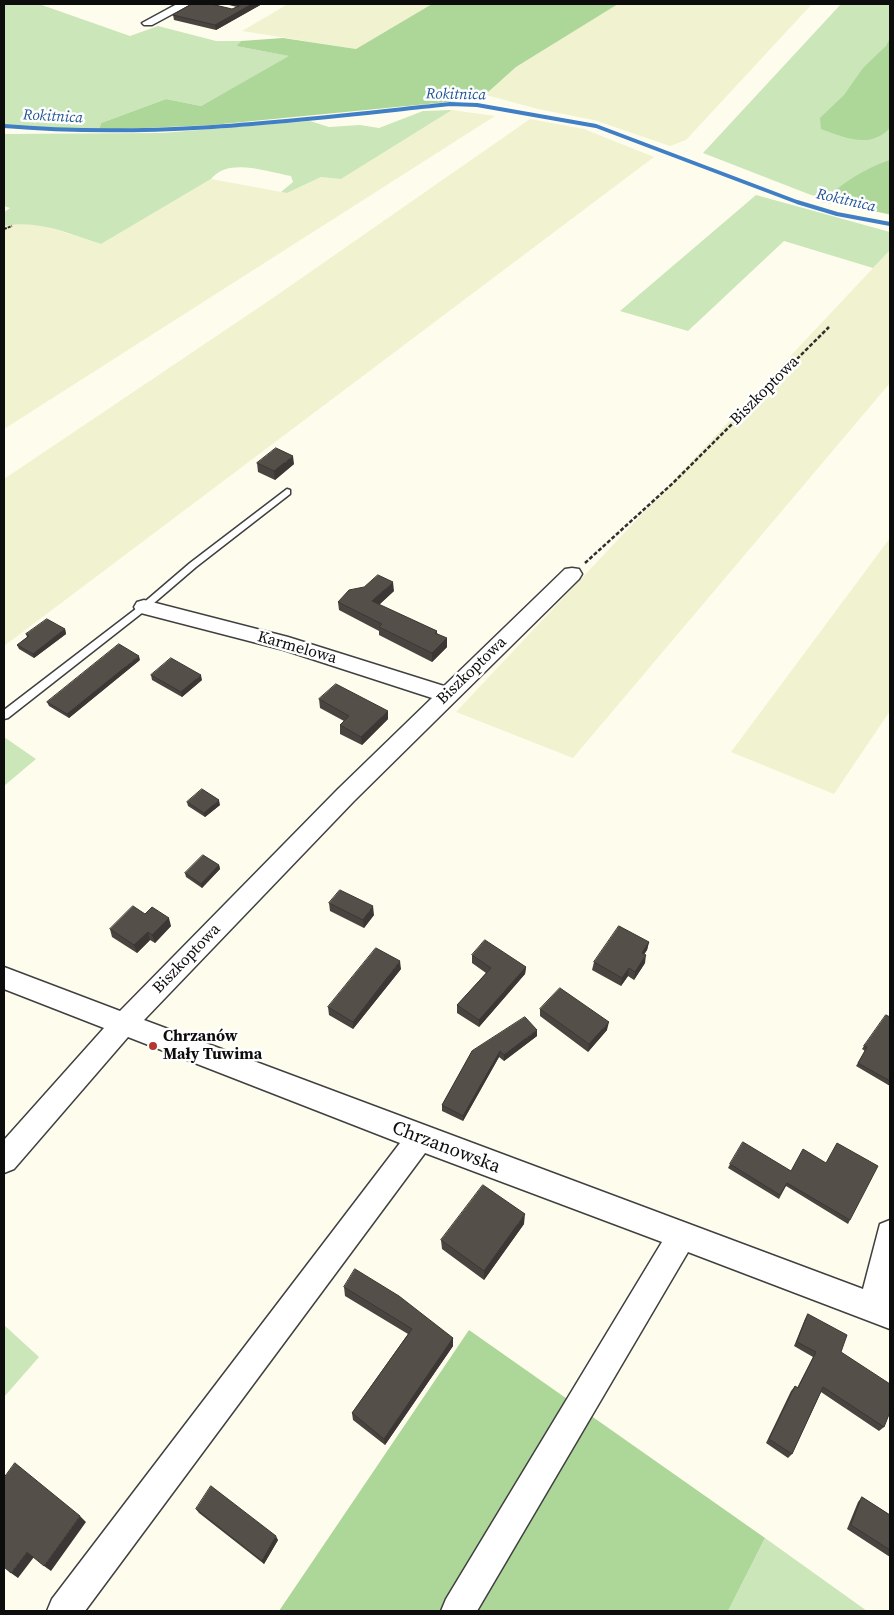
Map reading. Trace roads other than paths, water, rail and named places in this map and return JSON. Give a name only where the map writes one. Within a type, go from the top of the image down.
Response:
[{"type":"street","points":[[148,23],[185,4]]},
{"type":"street","name":"Biszkoptowa","points":[[4,1160],[31,1132],[124,1024],[346,795],[572,574]]},
{"type":"street","name":"Karmelowa","points":[[144,607],[288,644],[447,695]]},
{"type":"street","name":"Chrzanowska","points":[[4,978],[420,1138],[882,1311]]},
{"type":"street","points":[[64,1611],[420,1138]]},
{"type":"street","points":[[882,1311],[890,1234]]},
{"type":"street","points":[[458,1611],[682,1236]]},
{"type":"lane","points":[[4,715],[144,607],[193,565],[287,492]]},
{"type":"waterway","name":"Rokitnica","points":[[4,126],[117,130],[173,129],[228,126],[450,104],[477,105],[596,126],[797,202],[837,214],[890,224]]},
{"type":"place","name":"Chrzanów Mały Tuwima","points":[[153,1046]]}]
